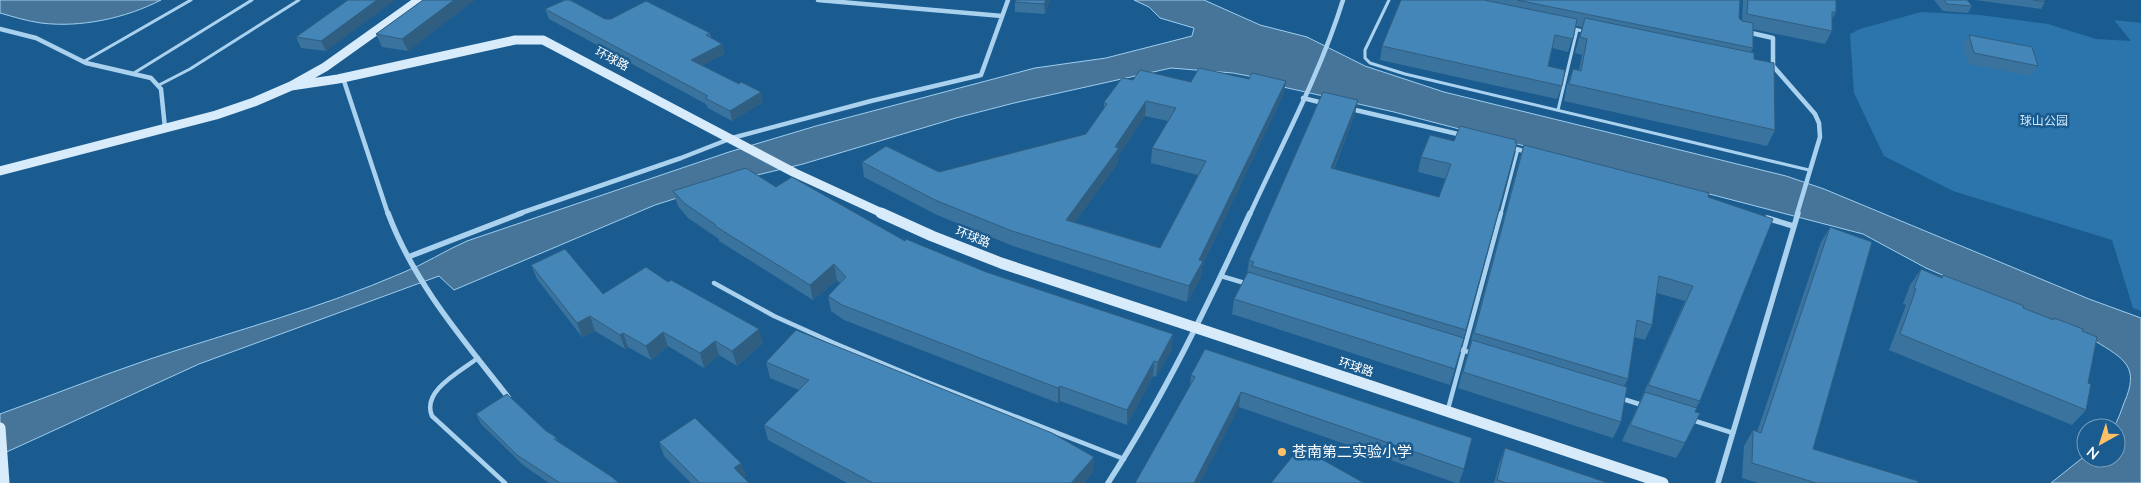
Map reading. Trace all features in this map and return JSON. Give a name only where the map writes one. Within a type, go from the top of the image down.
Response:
[{"type":"street","points":[[0,171],[235,109],[290,86],[342,57],[419,0]]},
{"type":"street","points":[[818,0],[1002,16]]},
{"type":"street","points":[[408,258],[509,217],[735,140],[871,101],[981,75],[1008,0]]},
{"type":"street","points":[[1108,483],[1124,459],[1221,276],[1304,97],[1343,0]]},
{"type":"street","points":[[0,29],[36,38],[83,62],[151,78],[159,85],[165,128]]},
{"type":"street","points":[[1718,483],[1806,179],[1820,137],[1819,123],[1815,114],[1773,66],[1773,38],[1737,30]]},
{"type":"street","name":"环球路","points":[[290,86],[343,78],[515,40],[535,38],[550,42],[795,173],[932,236],[1000,263],[1663,483]]},
{"type":"street","points":[[343,78],[386,210],[411,265],[424,287],[508,397]]},
{"type":"street","points":[[1304,97],[1330,104]]},
{"type":"street","points":[[1348,108],[1469,137]]},
{"type":"street","points":[[1498,144],[1536,154]]},
{"type":"street","points":[[1757,215],[1793,226]]},
{"type":"street","points":[[0,428],[3,478]]},
{"type":"lane","points":[[83,62],[191,0]]},
{"type":"lane","points":[[134,74],[252,0]]},
{"type":"lane","points":[[159,85],[190,69],[298,0]]},
{"type":"lane","points":[[1389,0],[1365,50],[1365,58],[1368,62],[1405,74],[1809,170]]},
{"type":"lane","points":[[1568,28],[1587,32]]},
{"type":"lane","points":[[1558,110],[1577,30]]},
{"type":"lane","points":[[1769,70],[1779,72]]},
{"type":"lane","points":[[1447,411],[1518,149]]},
{"type":"lane","points":[[1221,276],[1258,288]]},
{"type":"lane","points":[[714,283],[774,316],[834,343],[922,380],[1124,459]]},
{"type":"lane","points":[[1455,348],[1473,354]]},
{"type":"lane","points":[[478,358],[436,390],[431,397],[429,410],[432,416],[505,483]]},
{"type":"lane","points":[[1612,396],[1649,407]]},
{"type":"lane","points":[[1686,419],[1733,433]]},
{"type":"green space","name":"球山公园","points":[[1921,12],[1980,15],[2048,24],[2096,39],[2131,41],[2114,20],[2141,23],[2141,311],[2133,308],[2112,240],[1953,191],[1884,156],[1854,93],[1850,34],[1860,29]]},
{"type":"shaded area","points":[[0,0],[161,0],[118,17],[87,23],[56,24],[41,23],[0,13]]},
{"type":"shaded area","points":[[1134,0],[1204,0],[1260,25],[1307,37],[1365,66],[1444,92],[1786,176],[1824,189],[2089,299],[2141,318],[2141,483],[2051,483],[2076,463],[2076,468],[2126,468],[2126,418],[2118,418],[2129,391],[2130,372],[2122,359],[2095,341],[1926,268],[1863,234],[1394,112],[1270,84],[1259,78],[1233,73],[1171,68],[1014,103],[956,118],[803,164],[724,183],[655,205],[454,290],[439,276],[199,364],[0,455],[0,414],[112,372],[277,319],[371,286],[467,241],[729,152],[816,126],[1035,68],[1106,58],[1192,36],[1194,28],[1160,18],[1149,7]]},
{"type":"building","points":[[348,0],[377,0],[321,41],[296,37]]},
{"type":"building","points":[[423,0],[454,0],[402,39],[376,34]]},
{"type":"building","points":[[565,0],[570,0],[605,19],[611,19],[646,1],[710,33],[706,35],[722,44],[691,60],[739,84],[741,82],[761,92],[730,111],[705,98],[708,96],[545,9]]},
{"type":"building","points":[[1016,0],[1046,0],[1044,4],[1015,2]]},
{"type":"building","points":[[1401,0],[1484,0],[1577,19],[1573,39],[1555,35],[1548,66],[1565,70],[1562,86],[1382,46]]},
{"type":"building","points":[[1517,0],[1740,0],[1739,18],[1742,21],[1753,23],[1753,48]]},
{"type":"building","points":[[1748,0],[1836,0],[1836,12],[1832,12],[1832,31],[1747,14]]},
{"type":"building","points":[[1944,0],[1967,0],[1972,6],[1947,4]]},
{"type":"building","points":[[1585,18],[1754,53],[1754,59],[1774,63],[1775,130],[1569,84],[1573,69],[1581,71],[1587,39],[1580,37]]},
{"type":"building","points":[[1969,35],[2032,47],[2038,66],[1974,53]]},
{"type":"building","points":[[1199,68],[1249,79],[1252,73],[1286,81],[1199,260],[1203,261],[1189,286],[1012,231],[935,200],[862,162],[886,146],[939,172],[1086,134],[1107,104],[1104,102],[1122,78],[1133,80],[1140,70],[1191,82]],"holes":[[[1146,101],[1176,108],[1152,148],[1206,161],[1160,248],[1066,220],[1119,148],[1115,147]]]},
{"type":"building","points":[[1323,92],[1358,100],[1331,168],[1439,197],[1451,164],[1421,157],[1430,135],[1454,141],[1460,126],[1516,140],[1515,143],[1517,143],[1466,330],[1252,266],[1254,262],[1249,260]]},
{"type":"building","points":[[1524,145],[1709,193],[1708,197],[1773,219],[1700,401],[1648,385],[1693,286],[1659,276],[1652,325],[1637,320],[1628,379],[1474,333]]},
{"type":"building","points":[[746,168],[776,187],[792,177],[905,241],[906,239],[986,272],[1173,334],[1158,362],[1154,361],[1127,410],[1060,386],[1058,388],[842,305],[828,296],[846,277],[834,264],[810,285],[715,226],[684,203],[673,191]]},
{"type":"building","points":[[1830,227],[1872,242],[1813,449],[1918,481],[1918,483],[1816,483],[1752,463],[1753,430],[1761,433]]},
{"type":"building","points":[[565,249],[603,294],[646,267],[668,282],[671,280],[759,329],[732,351],[715,341],[700,353],[663,332],[646,346],[623,333],[620,335],[590,316],[577,323],[531,265]]},
{"type":"building","points":[[1921,269],[1942,278],[1943,275],[2024,306],[2023,308],[2083,329],[2082,331],[2097,337],[2088,383],[2091,384],[2086,410],[1900,334]]},
{"type":"building","points":[[1248,272],[1464,338],[1455,369],[1234,299]]},
{"type":"building","points":[[796,330],[1052,433],[1094,457],[1071,483],[873,483],[764,425],[809,380],[766,362]]},
{"type":"building","points":[[1472,340],[1627,387],[1621,422],[1463,372]]},
{"type":"building","points":[[1205,349],[1472,438],[1464,469],[1241,392],[1194,483],[1135,483],[1195,377],[1191,375]]},
{"type":"building","points":[[1645,392],[1697,408],[1695,412],[1700,413],[1685,443],[1630,425]]},
{"type":"building","points":[[507,394],[546,431],[556,437],[554,439],[619,483],[560,483],[517,455],[476,414]]},
{"type":"building","points":[[695,418],[741,463],[734,468],[749,483],[700,483],[659,442]]},
{"type":"building","points":[[1300,447],[1364,483],[1271,483]]},
{"type":"building","points":[[1505,448],[1608,483],[1506,483],[1497,480]]},
{"type":"place","name":"苍南第二实验小学","points":[[1282,452]]}]
